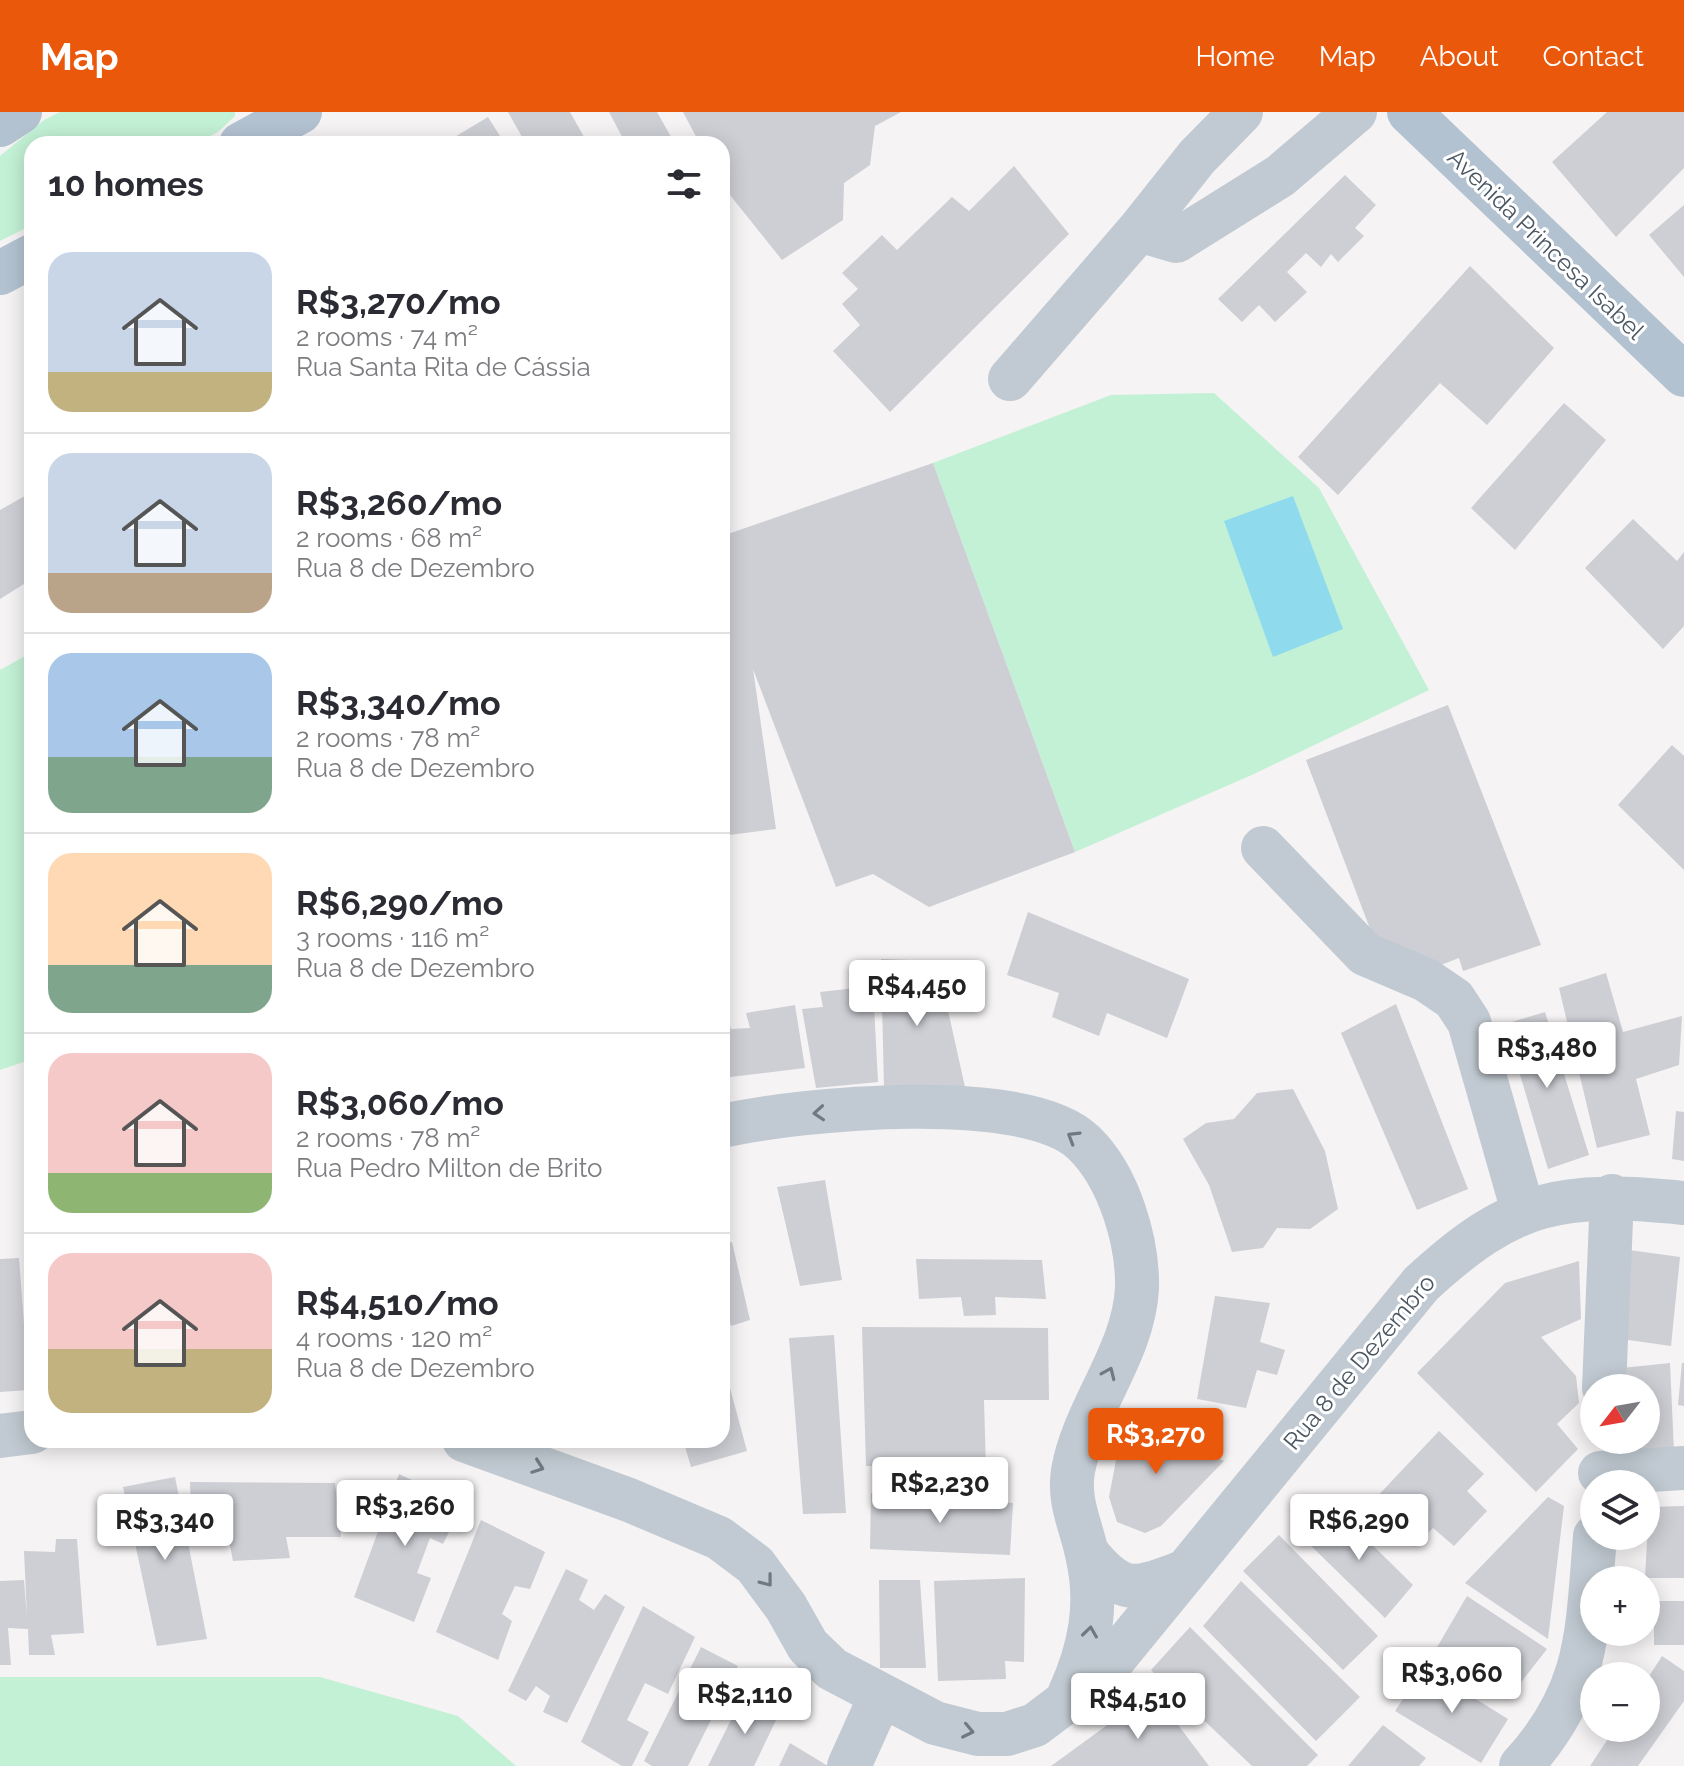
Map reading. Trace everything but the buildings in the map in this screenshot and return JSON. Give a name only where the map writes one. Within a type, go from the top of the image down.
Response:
[{"type":"main road","points":[[0,114],[6,112]]},
{"type":"main road","points":[[0,125],[20,112]]},
{"type":"main road","points":[[255,130],[300,112]]},
{"type":"main road","name":"Avenida Princesa Isabel","points":[[1409,112],[1684,375]]},
{"type":"main road","points":[[0,273],[24,260]]},
{"type":"street","points":[[1010,379],[1139,230],[1197,157],[1241,112]]},
{"type":"street","points":[[1139,230],[1176,241],[1280,176],[1355,112]]},
{"type":"street","points":[[1197,157],[1225,190]]},
{"type":"street","points":[[1263,848],[1365,954],[1426,980],[1454,999],[1469,1022],[1523,1211]]},
{"type":"street","points":[[730,1125],[820,1112],[995,1109],[1040,1119],[1083,1142],[1109,1177],[1132,1237],[1137,1290],[1127,1335],[1087,1423],[1073,1473],[1073,1509],[1088,1554],[1092,1628],[1084,1661],[1064,1704]]},
{"type":"street","points":[[1605,1374],[1612,1196]]},
{"type":"street","name":"Rua 8 de Dezembro","points":[[486,1448],[629,1500],[719,1538],[755,1565],[786,1607],[808,1646],[832,1669],[935,1723],[978,1734],[1007,1734],[1035,1725],[1100,1676],[1421,1284],[1459,1249],[1493,1225],[1523,1211],[1612,1196],[1684,1203]]},
{"type":"street","points":[[0,1436],[24,1433]]},
{"type":"street","points":[[1600,1466],[1684,1468]]},
{"type":"street","points":[[1521,1766],[1563,1712],[1582,1667],[1594,1550]]},
{"type":"street","points":[[1088,1554],[1108,1579],[1127,1586],[1148,1585],[1186,1571]]},
{"type":"street","points":[[849,1766],[881,1695]]},
{"type":"green space","points":[[60,112],[235,112],[235,116],[210,136],[24,136]]},
{"type":"green space","points":[[24,136],[24,229],[0,241],[0,156]]},
{"type":"green space","points":[[1214,393],[1319,488],[1429,690],[1254,774],[1075,852],[933,463],[1111,395]]},
{"type":"green space","points":[[24,656],[24,1062],[0,1070],[0,670]]},
{"type":"green space","points":[[0,1677],[320,1677],[458,1716],[516,1766],[0,1766]]},
{"type":"water","points":[[1293,496],[1343,629],[1273,657],[1224,521]]}]
